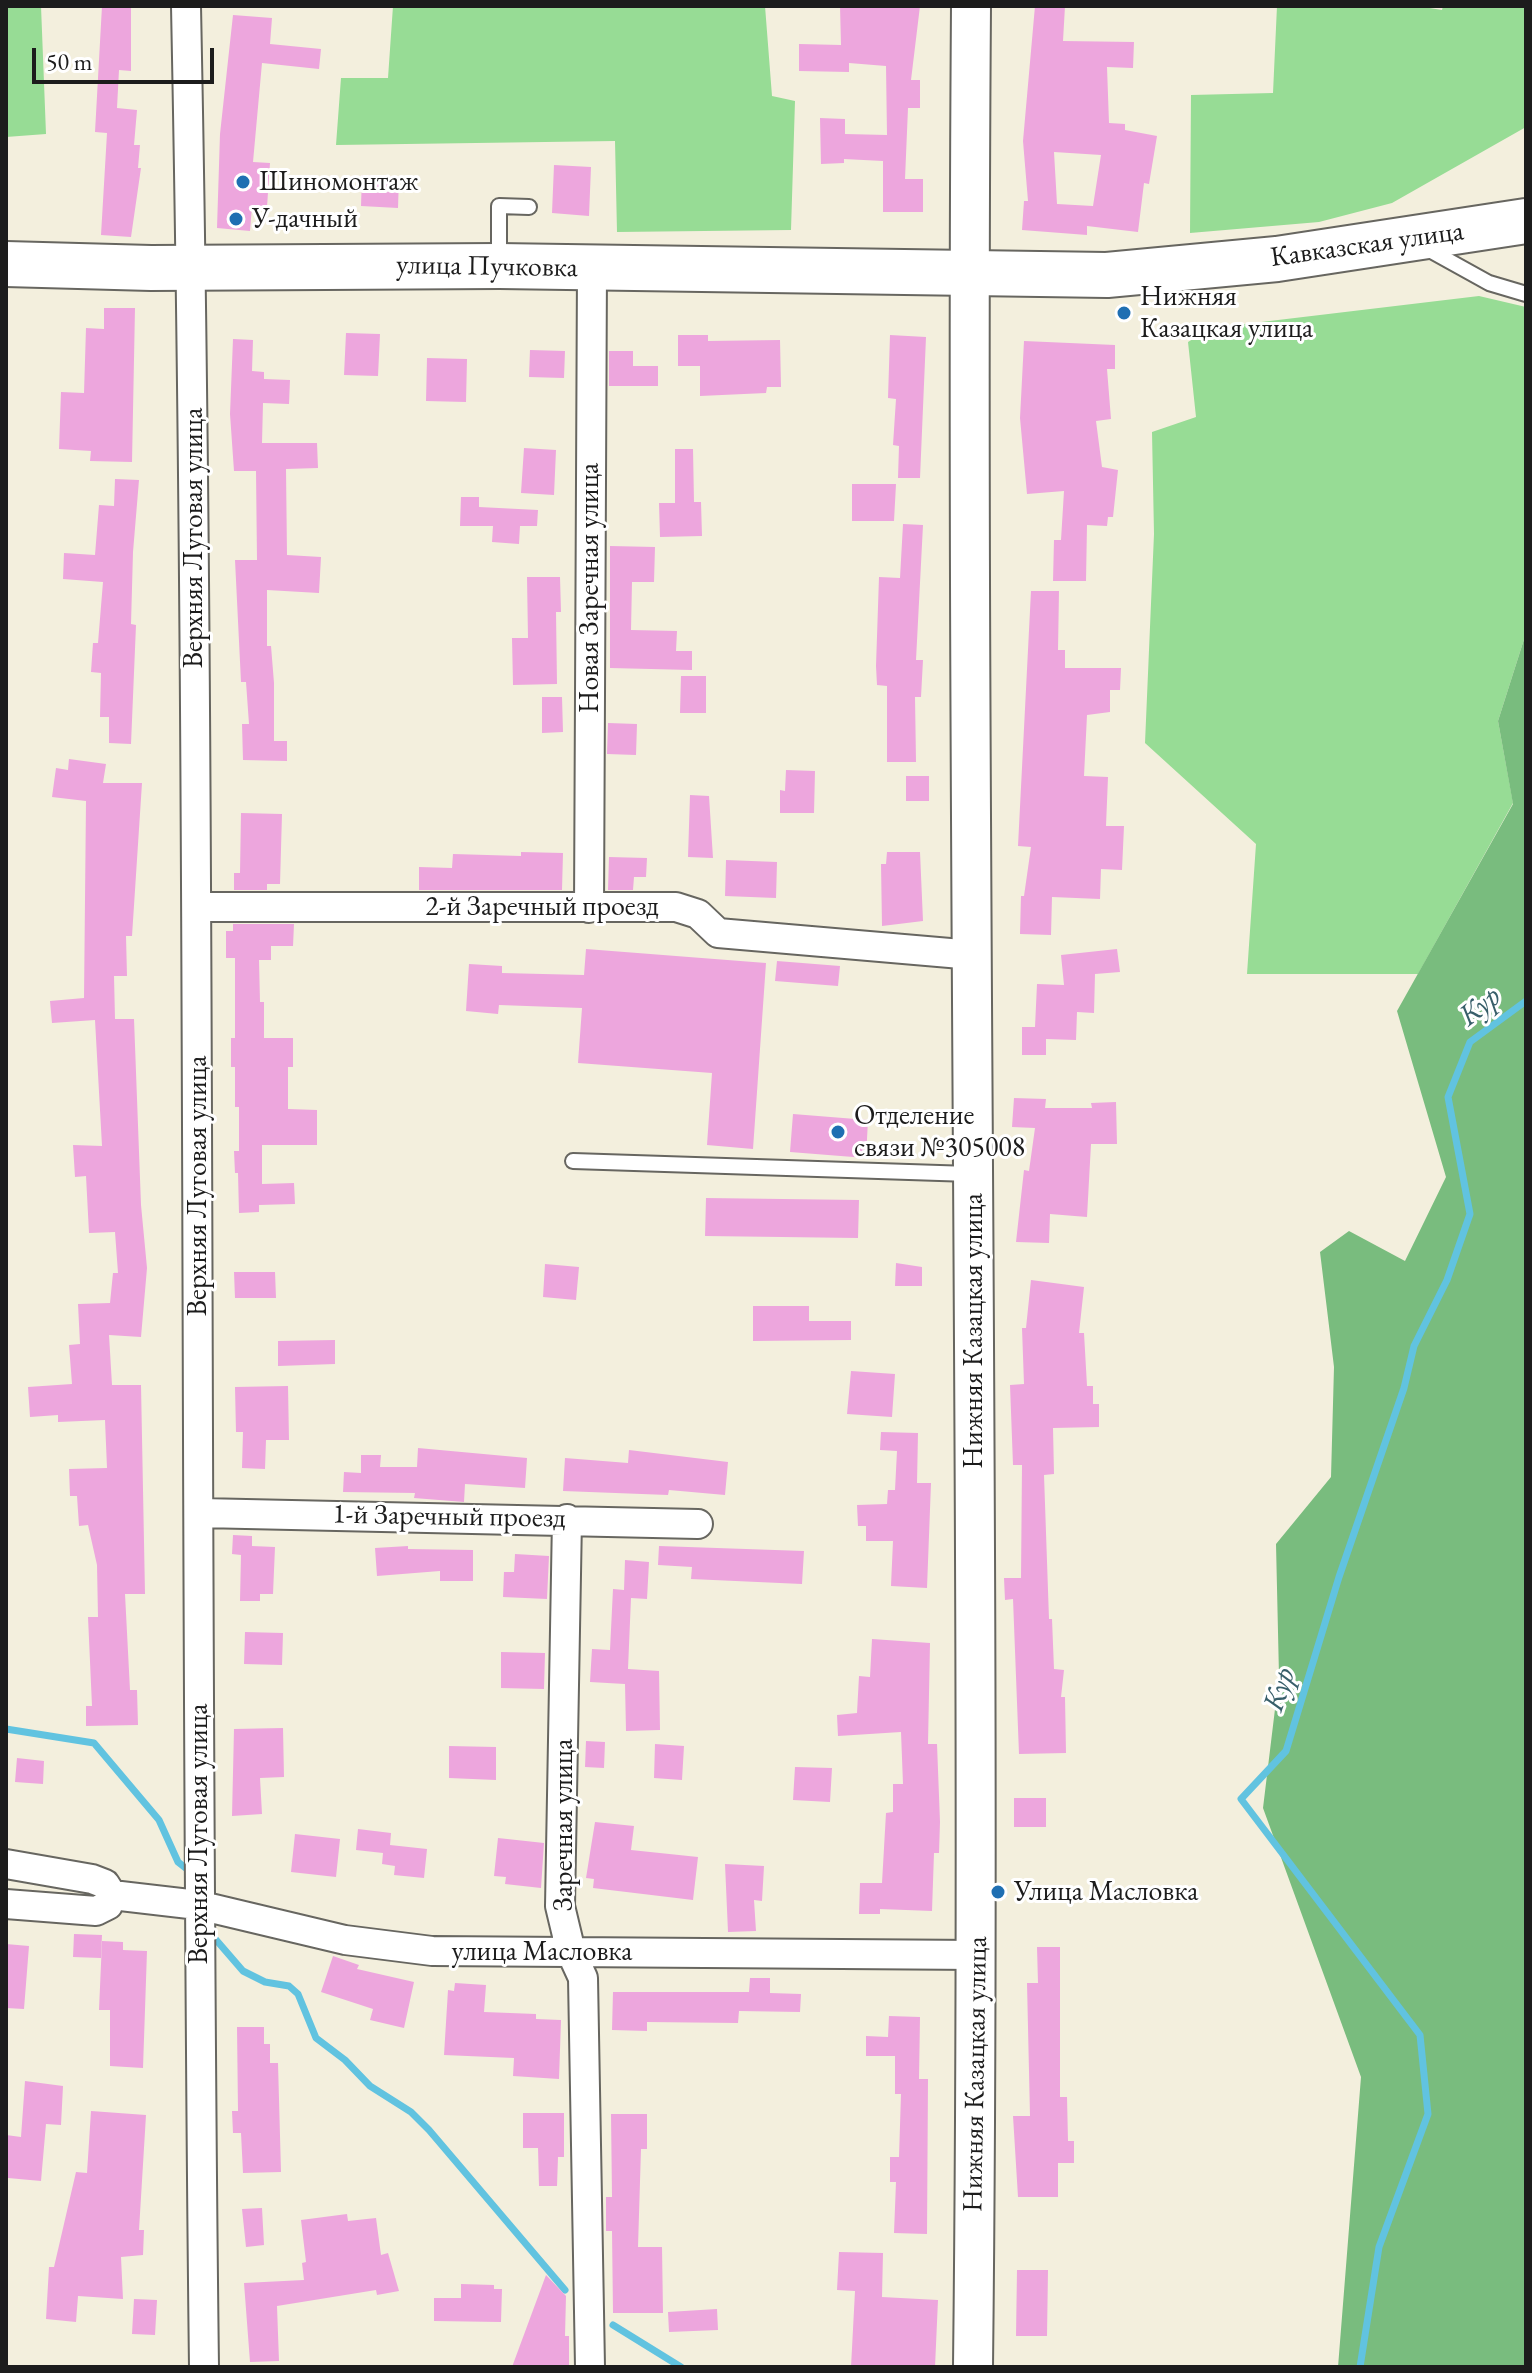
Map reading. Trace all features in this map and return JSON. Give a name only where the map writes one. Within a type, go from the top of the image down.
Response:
[{"type":"main road","name":"Кавказская улица","points":[[969,271],[1107,275],[1277,259],[1413,241],[1526,221]]},
{"type":"main road","name":"улица Пучковка","points":[[6,264],[969,271]]},
{"type":"street","name":"Верхняя Луговая улица","points":[[186,6],[197,907],[201,1513],[198,1905],[204,2367]]},
{"type":"street","name":"Нижняя Казацкая улица","points":[[971,6],[969,271],[978,1955],[973,2367]]},
{"type":"street","name":"Новая Заречная улица","points":[[589,908],[592,268]]},
{"type":"street","name":"2-й Заречный проезд","points":[[197,907],[676,907],[698,914],[718,933],[973,955]]},
{"type":"street","name":"1-й Заречный проезд","points":[[201,1513],[698,1524]]},
{"type":"street","name":"Заречная улица","points":[[567,1519],[560,1906],[571,1952],[583,1978],[590,2367]]},
{"type":"street","name":"улица Масловка","points":[[6,1864],[92,1879],[105,1884],[112,1895],[198,1905],[345,1940],[432,1951],[978,1955]]},
{"type":"street","points":[[6,1904],[96,1911],[108,1905],[112,1895]]},
{"type":"lane","points":[[499,266],[499,206],[529,207]]},
{"type":"lane","points":[[1413,241],[1489,283],[1526,294]]},
{"type":"lane","points":[[573,1161],[974,1174]]},
{"type":"green space","points":[[6,6],[41,6],[46,134],[6,137]]},
{"type":"green space","points":[[393,6],[765,6],[772,96],[795,101],[791,230],[617,232],[615,141],[336,145],[341,78],[388,78]]},
{"type":"green space","points":[[1277,6],[1417,6],[1442,10],[1443,6],[1526,6],[1526,127],[1392,203],[1319,222],[1190,233],[1191,95],[1273,93]]},
{"type":"green space","points":[[1479,296],[1526,307],[1526,633],[1498,721],[1513,803],[1418,974],[1247,974],[1256,844],[1145,743],[1154,534],[1152,432],[1196,417],[1188,342],[1211,328]]},
{"type":"green space","points":[[1526,633],[1526,2367],[1338,2367],[1361,2077],[1263,1808],[1279,1676],[1276,1544],[1331,1477],[1334,1367],[1320,1252],[1349,1231],[1405,1261],[1446,1177],[1397,1011],[1513,804],[1498,721]]},
{"type":"building","points":[[102,6],[131,6],[131,71],[119,70],[117,108],[137,110],[134,145],[140,145],[138,168],[141,168],[131,237],[101,235],[107,133],[95,132]]},
{"type":"building","points":[[840,6],[920,6],[911,80],[920,80],[920,108],[908,108],[905,179],[923,179],[923,212],[883,212],[883,161],[844,159],[844,163],[821,164],[820,118],[845,119],[845,134],[887,135],[886,66],[849,63],[849,72],[799,71],[799,44],[841,45]]},
{"type":"building","points":[[1035,6],[1065,6],[1063,41],[1134,42],[1133,68],[1107,67],[1109,123],[1125,124],[1125,130],[1157,136],[1149,184],[1144,183],[1138,232],[1087,226],[1087,235],[1022,230],[1024,201],[1028,201],[1023,141]],"holes":[[[1054,152],[1101,155],[1093,206],[1057,204]]]},
{"type":"building","points":[[233,15],[272,18],[270,44],[321,49],[319,69],[262,63],[253,162],[270,163],[267,207],[252,206],[250,231],[217,228],[220,134]]},
{"type":"building","points":[[554,165],[591,167],[589,216],[552,213]]},
{"type":"building","points":[[362,175],[399,177],[398,208],[361,206]]},
{"type":"building","points":[[104,308],[135,308],[132,462],[90,461],[91,451],[59,449],[61,392],[84,393],[86,328],[104,329]]},
{"type":"building","points":[[346,333],[380,334],[378,376],[344,375]]},
{"type":"building","points":[[678,335],[708,335],[708,341],[780,340],[781,387],[767,387],[766,393],[700,396],[700,366],[678,366]]},
{"type":"building","points":[[890,335],[926,337],[920,478],[898,478],[899,446],[893,445],[896,399],[888,398]]},
{"type":"building","points":[[233,339],[253,340],[252,371],[264,372],[264,379],[290,380],[289,404],[263,403],[262,443],[317,443],[318,468],[286,469],[287,555],[321,557],[319,593],[267,590],[267,646],[271,646],[274,683],[274,741],[287,741],[287,761],[243,760],[242,724],[249,724],[246,682],[241,682],[235,560],[257,560],[256,471],[234,471],[230,414]]},
{"type":"building","points":[[1024,341],[1115,345],[1115,369],[1107,369],[1111,419],[1096,421],[1102,467],[1118,470],[1113,517],[1108,517],[1107,526],[1087,525],[1086,581],[1053,581],[1054,540],[1061,540],[1064,491],[1027,494],[1020,418]]},
{"type":"building","points":[[530,350],[565,351],[564,378],[529,377]]},
{"type":"building","points":[[609,351],[633,351],[633,366],[658,366],[658,386],[609,386]]},
{"type":"building","points":[[427,358],[467,359],[466,402],[426,401]]},
{"type":"building","points":[[524,448],[556,450],[554,495],[521,493]]},
{"type":"building","points":[[675,449],[693,449],[694,502],[701,502],[702,536],[660,537],[659,503],[675,503]]},
{"type":"building","points":[[115,479],[139,480],[133,552],[131,624],[136,625],[131,744],[109,743],[109,717],[100,717],[101,673],[91,672],[93,643],[98,643],[103,582],[63,579],[64,553],[95,555],[99,505],[114,506]]},
{"type":"building","points":[[852,484],[896,484],[894,521],[852,521]]},
{"type":"building","points":[[461,497],[479,497],[479,507],[538,510],[537,526],[520,526],[519,544],[492,542],[493,526],[460,526]]},
{"type":"building","points":[[903,524],[923,525],[916,660],[923,660],[921,697],[915,697],[916,762],[887,762],[887,686],[877,685],[876,666],[879,577],[900,578]]},
{"type":"building","points":[[610,546],[655,547],[654,582],[632,582],[631,630],[677,631],[676,651],[692,651],[692,670],[610,668]]},
{"type":"building","points":[[527,577],[560,577],[561,612],[556,612],[557,684],[513,685],[512,638],[528,638]]},
{"type":"building","points":[[1031,591],[1059,591],[1058,650],[1065,650],[1065,668],[1121,668],[1120,690],[1110,690],[1110,712],[1087,715],[1084,776],[1108,777],[1106,826],[1124,826],[1122,870],[1101,869],[1100,899],[1052,897],[1051,935],[1020,934],[1021,896],[1024,896],[1031,847],[1018,846]]},
{"type":"building","points":[[681,676],[706,676],[706,713],[680,713]]},
{"type":"building","points":[[542,697],[562,697],[563,732],[542,733]]},
{"type":"building","points":[[608,723],[637,724],[636,755],[607,754]]},
{"type":"building","points":[[69,759],[106,764],[103,783],[142,783],[132,936],[126,936],[127,976],[114,976],[115,1019],[134,1019],[141,1205],[147,1268],[141,1337],[109,1335],[112,1385],[141,1385],[145,1594],[125,1594],[130,1690],[137,1690],[138,1725],[86,1726],[86,1706],[92,1706],[88,1617],[98,1617],[97,1565],[88,1525],[79,1526],[77,1496],[70,1496],[69,1469],[107,1468],[105,1420],[58,1422],[58,1415],[30,1417],[28,1387],[72,1384],[69,1345],[80,1344],[78,1304],[110,1303],[113,1273],[118,1273],[115,1232],[89,1233],[86,1176],[75,1177],[73,1145],[102,1146],[95,1020],[52,1023],[50,1001],[84,998],[86,801],[52,797],[56,768],[68,770]]},
{"type":"building","points":[[786,770],[815,771],[814,813],[780,813],[780,790],[785,791]]},
{"type":"building","points":[[906,776],[929,776],[929,801],[906,801]]},
{"type":"building","points":[[690,795],[709,796],[713,858],[688,857]]},
{"type":"building","points":[[241,813],[282,814],[280,884],[267,884],[267,890],[234,890],[234,873],[240,873]]},
{"type":"building","points":[[521,852],[563,853],[562,890],[419,890],[419,867],[452,868],[453,854],[521,856]]},
{"type":"building","points":[[887,852],[920,852],[923,921],[882,926],[881,864],[886,864]]},
{"type":"building","points":[[609,857],[647,858],[646,877],[634,877],[633,890],[608,890]]},
{"type":"building","points":[[726,860],[777,862],[776,898],[725,896]]},
{"type":"building","points":[[233,924],[294,924],[293,946],[271,946],[271,960],[259,960],[264,1038],[293,1038],[293,1067],[288,1067],[288,1109],[317,1110],[317,1145],[262,1145],[262,1184],[294,1183],[295,1204],[259,1205],[259,1212],[239,1213],[238,1173],[235,1173],[234,1151],[239,1151],[239,1107],[235,1107],[231,1038],[235,1038],[235,958],[226,958],[226,931],[233,931]]},
{"type":"building","points":[[586,949],[766,963],[753,1149],[707,1145],[712,1073],[578,1063],[582,1008],[499,1005],[498,1014],[466,1011],[469,964],[502,966],[502,973],[584,975]]},
{"type":"building","points":[[1117,949],[1120,972],[1095,974],[1094,1013],[1077,1012],[1076,1040],[1046,1039],[1046,1055],[1022,1055],[1022,1027],[1035,1027],[1037,984],[1064,985],[1061,955]]},
{"type":"building","points":[[777,961],[840,966],[838,986],[775,981]]},
{"type":"building","points":[[1014,1098],[1046,1099],[1045,1108],[1092,1108],[1091,1103],[1116,1102],[1117,1144],[1091,1144],[1087,1217],[1050,1214],[1049,1243],[1016,1242],[1024,1170],[1029,1171],[1035,1128],[1012,1127]]},
{"type":"building","points":[[793,1114],[868,1120],[866,1158],[790,1152]]},
{"type":"building","points":[[706,1198],[859,1200],[858,1238],[705,1236]]},
{"type":"building","points":[[896,1263],[922,1267],[922,1286],[895,1286]]},
{"type":"building","points":[[545,1264],[579,1267],[576,1300],[543,1297]]},
{"type":"building","points":[[234,1272],[275,1272],[276,1298],[235,1298]]},
{"type":"building","points":[[1031,1280],[1084,1287],[1079,1333],[1084,1333],[1087,1386],[1093,1386],[1093,1404],[1099,1404],[1099,1427],[1053,1428],[1054,1474],[1044,1475],[1049,1619],[1052,1619],[1054,1669],[1064,1670],[1061,1697],[1065,1697],[1066,1753],[1019,1754],[1013,1599],[1005,1600],[1004,1578],[1021,1578],[1022,1465],[1013,1465],[1010,1385],[1024,1384],[1022,1328],[1026,1328]]},
{"type":"building","points":[[753,1306],[809,1306],[809,1321],[851,1321],[851,1340],[753,1341]]},
{"type":"building","points":[[335,1340],[335,1364],[278,1366],[278,1341]]},
{"type":"building","points":[[851,1371],[895,1374],[892,1417],[847,1414]]},
{"type":"building","points":[[288,1386],[289,1440],[266,1440],[265,1469],[242,1468],[243,1432],[236,1432],[235,1387]]},
{"type":"building","points":[[881,1432],[918,1433],[917,1483],[931,1483],[927,1588],[891,1586],[893,1541],[866,1541],[866,1526],[858,1526],[857,1505],[887,1504],[888,1490],[895,1490],[897,1451],[880,1450]]},
{"type":"building","points":[[418,1448],[527,1458],[525,1488],[465,1484],[464,1502],[414,1498],[415,1493],[343,1492],[344,1472],[361,1473],[361,1455],[381,1455],[380,1467],[417,1467]]},
{"type":"building","points":[[629,1450],[728,1462],[725,1495],[669,1490],[668,1495],[563,1491],[565,1458],[628,1463]]},
{"type":"building","points":[[233,1535],[252,1536],[252,1546],[275,1547],[273,1594],[260,1594],[260,1601],[240,1601],[241,1555],[232,1554]]},
{"type":"building","points":[[408,1546],[408,1549],[473,1550],[473,1581],[440,1581],[440,1571],[377,1576],[375,1548]]},
{"type":"building","points":[[659,1546],[804,1551],[802,1584],[691,1579],[692,1567],[658,1565]]},
{"type":"building","points":[[515,1554],[549,1556],[547,1599],[503,1597],[504,1572],[514,1572]]},
{"type":"building","points":[[625,1560],[649,1562],[647,1599],[631,1598],[628,1669],[659,1671],[660,1730],[626,1731],[625,1684],[590,1682],[592,1649],[610,1650],[613,1589],[624,1590]]},
{"type":"building","points":[[245,1632],[283,1633],[282,1665],[244,1664]]},
{"type":"building","points":[[872,1639],[930,1643],[928,1744],[937,1744],[940,1822],[939,1853],[934,1853],[932,1911],[880,1909],[880,1914],[859,1914],[860,1883],[882,1883],[886,1813],[893,1812],[893,1784],[903,1784],[901,1732],[838,1736],[837,1715],[857,1713],[859,1676],[870,1677]]},
{"type":"building","points":[[501,1652],[545,1653],[544,1689],[501,1688]]},
{"type":"building","points":[[283,1728],[284,1777],[260,1778],[262,1814],[232,1816],[234,1729]]},
{"type":"building","points":[[586,1741],[605,1742],[604,1768],[585,1767]]},
{"type":"building","points":[[655,1744],[684,1746],[682,1780],[654,1778]]},
{"type":"building","points":[[449,1746],[496,1747],[496,1780],[449,1778]]},
{"type":"building","points":[[17,1758],[44,1761],[43,1784],[15,1782]]},
{"type":"building","points":[[795,1767],[832,1768],[830,1802],[793,1800]]},
{"type":"building","points":[[1014,1798],[1046,1798],[1046,1827],[1014,1827]]},
{"type":"building","points":[[595,1822],[634,1826],[631,1850],[698,1857],[693,1900],[593,1888],[594,1879],[586,1878]]},
{"type":"building","points":[[358,1829],[391,1833],[390,1845],[427,1849],[424,1878],[394,1875],[395,1866],[382,1864],[383,1853],[356,1850]]},
{"type":"building","points":[[295,1834],[340,1839],[336,1877],[291,1872]]},
{"type":"building","points":[[498,1838],[544,1843],[541,1888],[505,1884],[506,1877],[494,1876]]},
{"type":"building","points":[[725,1864],[764,1866],[762,1901],[754,1900],[756,1931],[728,1932]]},
{"type":"building","points":[[74,1934],[102,1935],[101,1958],[73,1957]]},
{"type":"building","points":[[102,1941],[123,1942],[123,1950],[147,1951],[143,2068],[110,2066],[110,2010],[99,2010]]},
{"type":"building","points":[[6,1944],[29,1946],[24,2009],[6,2008]]},
{"type":"building","points":[[1037,1947],[1060,1947],[1060,2097],[1067,2097],[1068,2141],[1074,2141],[1074,2163],[1058,2163],[1058,2197],[1018,2197],[1013,2116],[1030,2116],[1027,1983],[1038,1983]]},
{"type":"building","points":[[333,1956],[359,1965],[357,1969],[414,1982],[404,2028],[370,2020],[373,2009],[321,1992]]},
{"type":"building","points":[[750,1978],[770,1978],[770,1993],[801,1994],[800,2012],[739,2011],[738,2023],[647,2022],[647,2031],[612,2030],[613,1992],[749,1992]]},
{"type":"building","points":[[455,1983],[486,1985],[484,2012],[536,2014],[536,2019],[561,2020],[559,2079],[513,2076],[514,2058],[444,2055],[448,1990],[454,1991]]},
{"type":"building","points":[[889,2016],[920,2017],[919,2079],[928,2079],[927,2234],[894,2233],[896,2182],[890,2182],[890,2157],[899,2157],[901,2094],[895,2094],[895,2056],[866,2056],[866,2036],[888,2037]]},
{"type":"building","points":[[237,2027],[264,2027],[264,2044],[270,2044],[270,2063],[278,2063],[281,2172],[243,2173],[241,2133],[233,2133],[232,2111],[238,2111]]},
{"type":"building","points":[[25,2081],[63,2086],[61,2125],[46,2124],[41,2181],[8,2178],[6,2135],[21,2137]]},
{"type":"building","points":[[91,2111],[146,2115],[139,2230],[144,2230],[143,2255],[121,2257],[123,2299],[78,2296],[76,2322],[46,2319],[49,2267],[54,2267],[76,2172],[87,2173]]},
{"type":"building","points":[[523,2113],[564,2113],[564,2157],[558,2157],[557,2186],[539,2186],[538,2148],[523,2148]]},
{"type":"building","points":[[611,2114],[647,2114],[647,2149],[641,2149],[638,2247],[662,2247],[663,2313],[613,2313],[612,2231],[606,2231],[606,2197],[612,2197]]},
{"type":"building","points":[[262,2208],[264,2245],[246,2247],[242,2209]]},
{"type":"building","points":[[347,2214],[348,2221],[376,2218],[381,2255],[388,2253],[399,2291],[377,2295],[376,2290],[277,2306],[279,2361],[250,2362],[244,2283],[304,2280],[302,2263],[306,2262],[301,2220]]},
{"type":"building","points":[[839,2252],[883,2253],[882,2297],[938,2300],[935,2367],[851,2367],[855,2291],[837,2290]]},
{"type":"building","points":[[1017,2270],[1048,2270],[1047,2336],[1016,2336]]},
{"type":"building","points":[[546,2275],[566,2296],[565,2336],[569,2336],[569,2367],[512,2367]]},
{"type":"building","points":[[461,2284],[494,2285],[494,2289],[502,2289],[501,2322],[434,2321],[434,2298],[461,2298]]},
{"type":"building","points":[[134,2299],[157,2300],[155,2335],[132,2334]]},
{"type":"building","points":[[717,2309],[718,2330],[669,2332],[668,2312]]},
{"type":"waterway","name":"Кур","points":[[1360,2367],[1379,2247],[1428,2114],[1420,2035],[1241,1799],[1286,1751],[1339,1577],[1404,1388],[1414,1346],[1447,1280],[1470,1214],[1448,1097],[1470,1042],[1526,1001]]},
{"type":"waterway","points":[[6,1729],[94,1743],[159,1820],[178,1862],[192,1873]]},
{"type":"waterway","points":[[211,1934],[243,1971],[265,1982],[289,1986],[298,1994],[316,2038],[345,2060],[370,2086],[411,2112],[429,2130],[565,2290]]},
{"type":"waterway","points":[[613,2325],[681,2367]]},
{"type":"place","name":"Шиномонтаж","points":[[243,182]]},
{"type":"place","name":"У-дачный","points":[[236,219]]},
{"type":"place","name":"Нижняя Казацкая улица","points":[[1124,313]]},
{"type":"place","name":"Отделение связи №305008","points":[[838,1132]]},
{"type":"place","name":"Улица Масловка","points":[[998,1892]]}]
